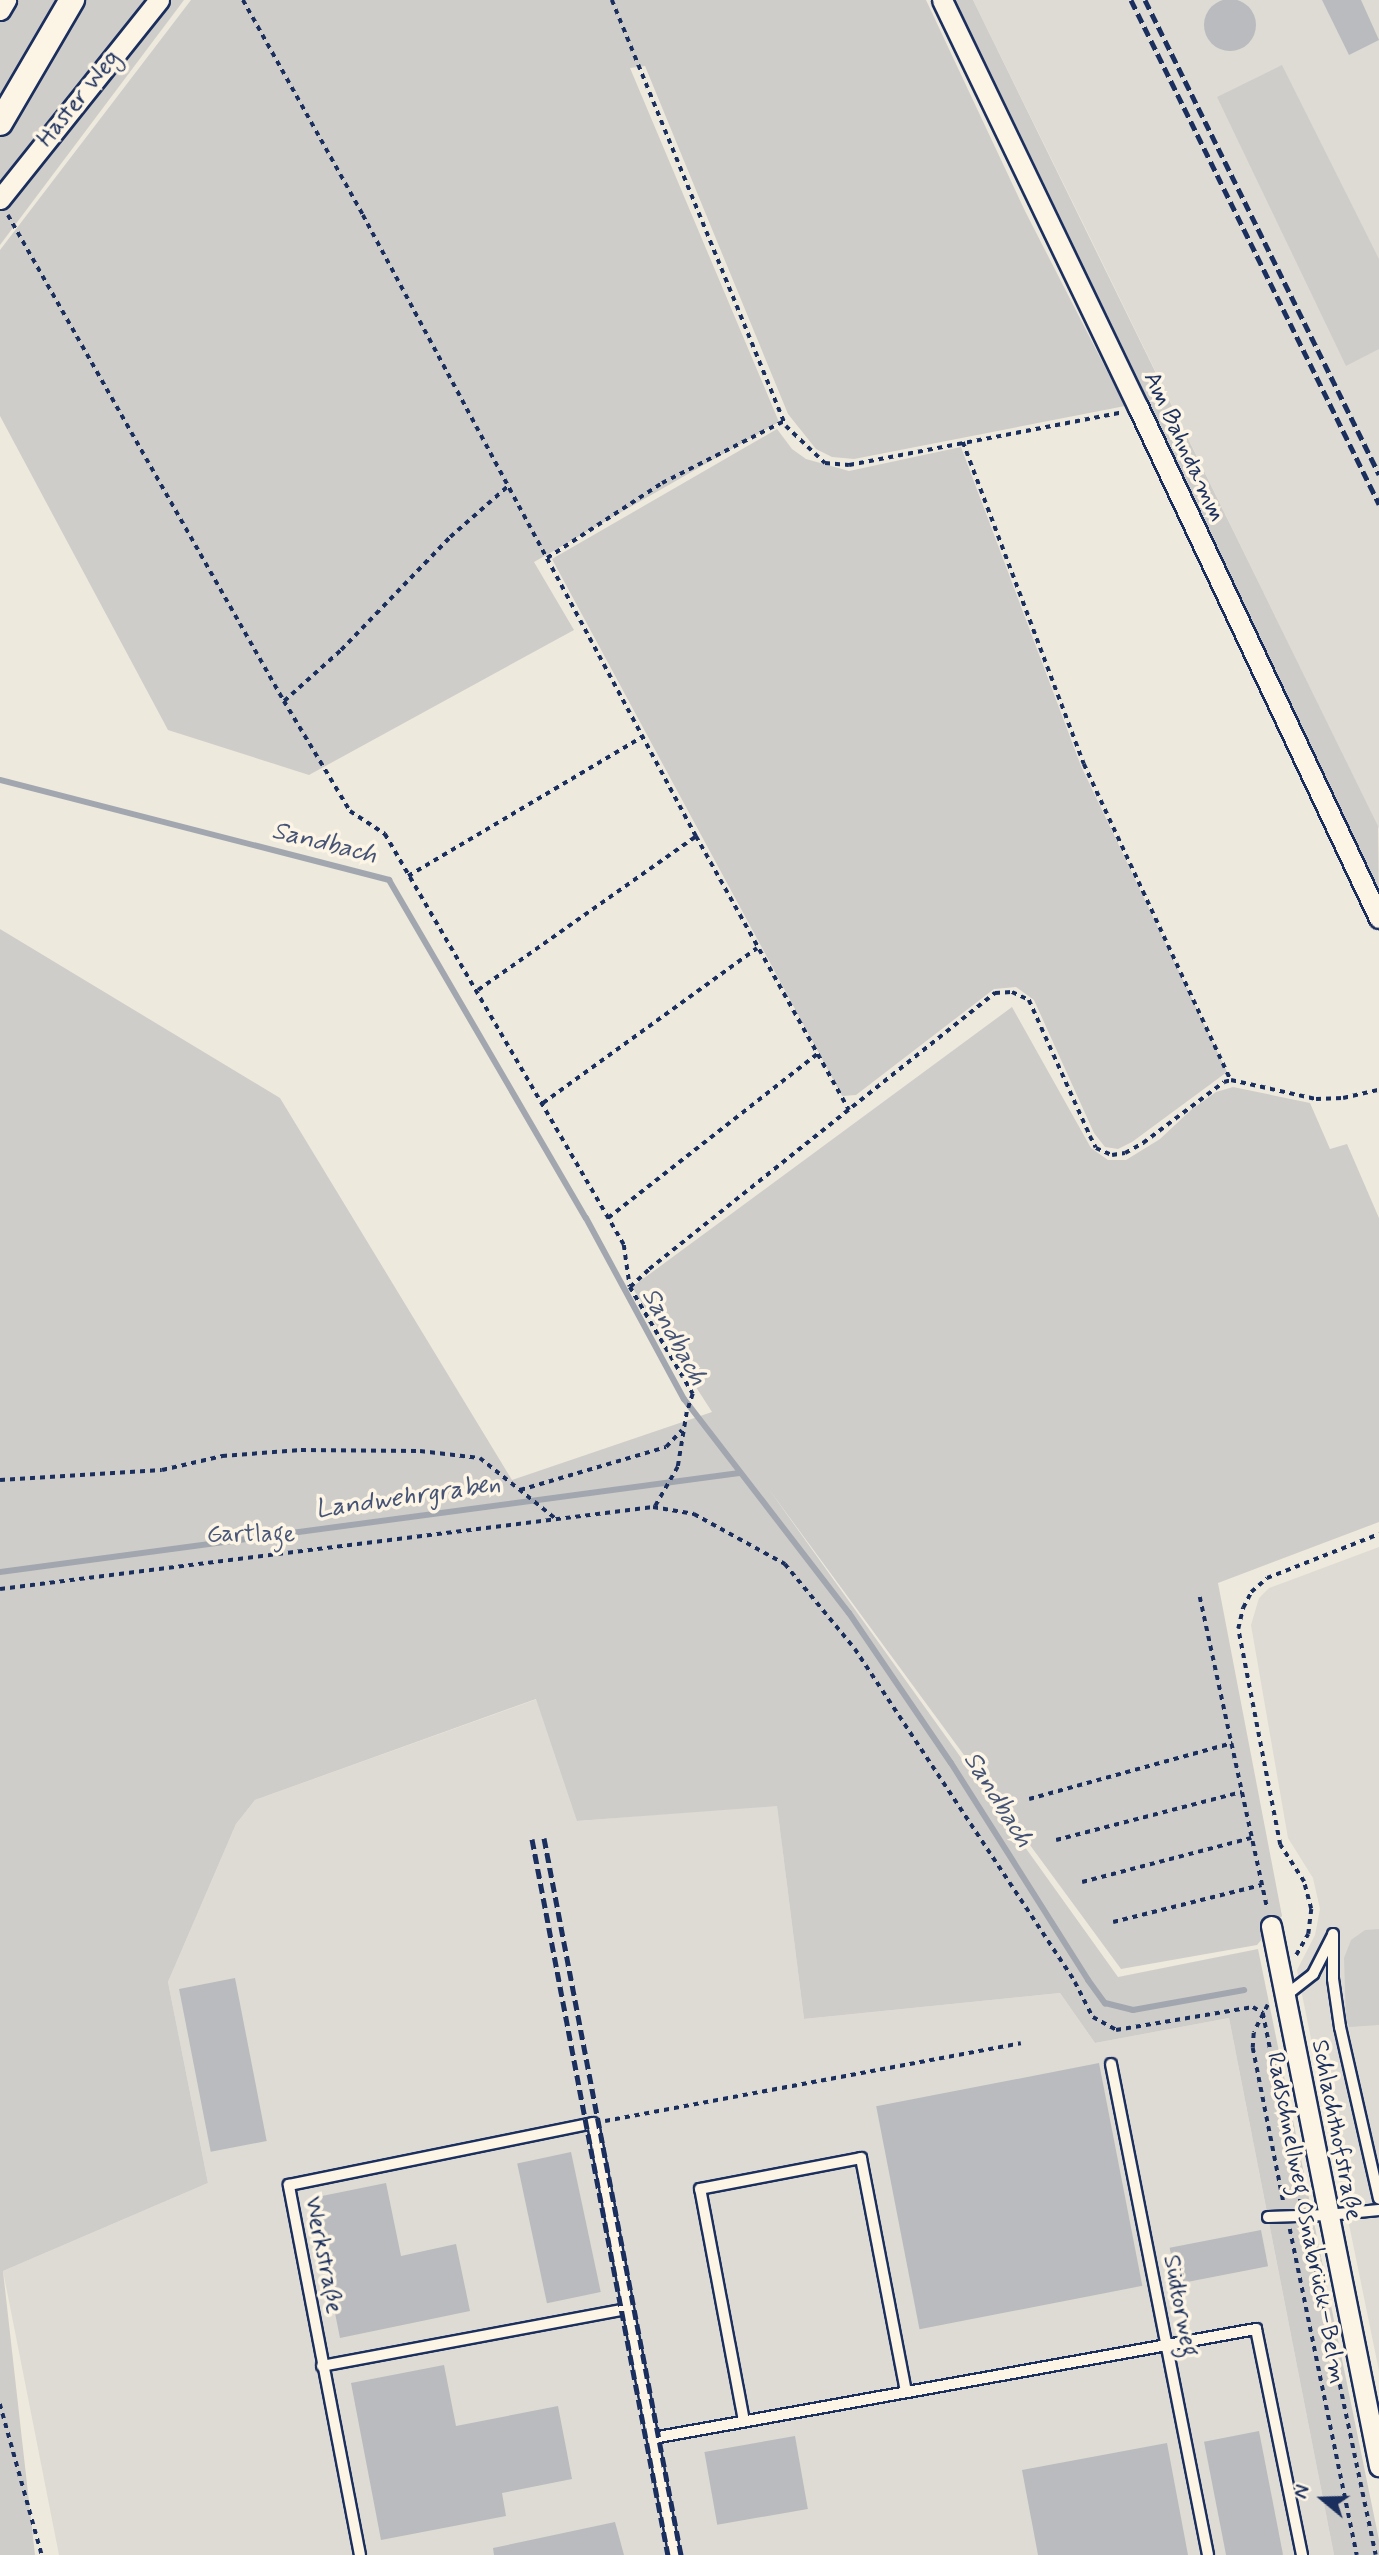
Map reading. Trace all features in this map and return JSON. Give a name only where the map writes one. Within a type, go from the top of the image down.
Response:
[{"type":"street","points":[[0,10],[6,0]]},
{"type":"street","name":"Haster Weg","points":[[0,123],[72,0]]},
{"type":"street","name":"Haster Weg","points":[[3,206],[159,0]]},
{"type":"street","name":"Am Bahndamm","points":[[942,0],[1379,918]]},
{"type":"street","name":"Schlachthofstraße","points":[[1272,1926],[1379,2466]]},
{"type":"lane","points":[[1283,1988],[1312,1974],[1334,1934],[1334,1979],[1340,2027],[1379,2199]]},
{"type":"lane","name":"Südtorweg","points":[[1111,2064],[1208,2555]]},
{"type":"lane","points":[[593,2123],[675,2555]]},
{"type":"lane","name":"Werkstraße","points":[[360,2555],[289,2185],[593,2123]]},
{"type":"lane","points":[[744,2421],[700,2189],[861,2158],[906,2392]]},
{"type":"lane","points":[[1268,2217],[1304,2217],[1379,2210]]},
{"type":"lane","points":[[322,2366],[628,2309]]},
{"type":"lane","points":[[653,2438],[1256,2329],[1302,2555]]},
{"type":"path","points":[[243,0],[363,215],[696,836],[849,1110]]},
{"type":"path","points":[[612,0],[785,421],[802,443],[825,463],[849,465],[963,442],[1063,426],[1138,407]]},
{"type":"path","points":[[3,206],[284,701],[350,811],[385,834],[624,1245],[630,1287],[693,1394],[683,1429],[678,1467],[655,1507]]},
{"type":"path","points":[[547,558],[662,482],[785,421]]},
{"type":"path","points":[[963,442],[1084,764],[1231,1080]]},
{"type":"path","points":[[284,701],[341,650],[450,537],[507,487]]},
{"type":"path","points":[[408,876],[644,736]]},
{"type":"path","points":[[478,990],[696,836]]},
{"type":"path","points":[[543,1103],[757,947]]},
{"type":"path","points":[[630,1287],[995,993],[1012,992],[1029,1000],[1096,1148],[1111,1154],[1125,1153],[1143,1143],[1224,1082],[1231,1080],[1315,1099],[1343,1098],[1379,1090]]},
{"type":"path","points":[[608,1218],[817,1055]]},
{"type":"path","points":[[520,1490],[666,1447],[683,1429]]},
{"type":"path","points":[[0,1480],[162,1471],[222,1456],[275,1452],[420,1451],[481,1458],[556,1519]]},
{"type":"path","points":[[0,1589],[655,1507],[694,1514],[785,1564],[855,1649],[1075,1982],[1093,2017],[1115,2030],[1253,2007],[1263,2013],[1376,2555]]},
{"type":"path","name":"Radschnellweg Osnabrück–Belm","points":[[1357,2555],[1253,2048],[1254,2033],[1263,2013],[1283,1988],[1308,1934],[1311,1909],[1304,1882],[1280,1844],[1238,1629],[1242,1608],[1251,1592],[1267,1578],[1379,1534]]},
{"type":"path","points":[[1200,1597],[1272,1926]]},
{"type":"path","points":[[1028,1798],[1232,1743]]},
{"type":"path","points":[[1056,1840],[1242,1792]]},
{"type":"path","points":[[1082,1882],[1251,1838]]},
{"type":"path","points":[[1113,1922],[1262,1885]]},
{"type":"path","points":[[593,2123],[1021,2043]]},
{"type":"path","points":[[0,2404],[42,2555]]},
{"type":"shaded area","points":[[973,0],[1379,0],[1379,829],[1085,227]]},
{"type":"shaded area","points":[[1379,1547],[1379,2371],[1297,1970],[1315,1935],[1320,1909],[1313,1878],[1288,1838],[1251,1625],[1259,1598],[1269,1588]]},
{"type":"shaded area","points":[[537,1699],[578,1821],[777,1805],[804,2019],[1060,1993],[1095,2043],[1229,2018],[1334,2555],[59,2555],[3,2271],[208,2183],[168,1982],[236,1824],[255,1800]]},
{"type":"green space","points":[[13,0],[184,0],[0,245],[0,21]]},
{"type":"green space","points":[[191,0],[926,0],[1025,211],[1125,406],[854,459],[832,457],[816,449],[788,414],[645,66],[630,68],[779,422],[534,562],[574,630],[309,775],[168,730],[0,416],[0,250]]},
{"type":"green space","points":[[950,0],[973,0],[1378,826],[1379,900]]},
{"type":"green space","points":[[1282,65],[1379,259],[1379,349],[1346,366],[1217,97]]},
{"type":"green space","points":[[777,429],[792,449],[806,459],[849,471],[961,447],[1081,766],[1227,1072],[1132,1142],[1118,1149],[1105,1147],[1094,1133],[1034,1000],[1016,987],[994,989],[856,1095],[842,1096],[552,559]]},
{"type":"green space","name":"Gartlage","points":[[0,929],[280,1098],[512,1480],[712,1412],[632,1287],[1012,1007],[1091,1148],[1108,1160],[1126,1160],[1160,1139],[1191,1110],[1216,1092],[1233,1087],[1310,1103],[1330,1149],[1347,1144],[1379,1218],[1379,1522],[1218,1583],[1282,1916],[1257,1945],[1121,1969],[768,1488],[1118,1977],[1258,1949],[1379,2540],[1379,2555],[1334,2555],[1229,2018],[1095,2043],[1060,1993],[804,2019],[777,1806],[577,1821],[536,1699],[255,1800],[236,1824],[168,1982],[208,2183],[3,2271],[35,2555],[0,2555]]},
{"type":"green space","points":[[1379,1929],[1379,2025],[1349,2027],[1346,2021],[1344,1958],[1351,1940],[1365,1930]]},
{"type":"building","points":[[1230,-1],[1240,1],[1248,7],[1254,15],[1254,35],[1248,43],[1240,49],[1230,51],[1220,49],[1212,43],[1206,35],[1204,25],[1206,15],[1212,7],[1220,1]]},
{"type":"building","points":[[1322,0],[1361,0],[1379,40],[1349,55]]},
{"type":"building","points":[[235,1978],[267,2141],[211,2152],[179,1989]]},
{"type":"building","points":[[1099,2063],[1142,2286],[919,2329],[876,2106]]},
{"type":"building","points":[[571,2152],[601,2292],[547,2303],[517,2163]]},
{"type":"building","points":[[386,2183],[401,2256],[456,2244],[470,2311],[340,2338],[312,2198]]},
{"type":"building","points":[[1261,2230],[1268,2266],[1177,2284],[1170,2248]]},
{"type":"building","points":[[444,2365],[456,2426],[558,2406],[572,2479],[502,2493],[506,2516],[381,2540],[351,2383]]},
{"type":"building","points":[[1259,2431],[1283,2555],[1226,2555],[1204,2442]]},
{"type":"building","points":[[795,2436],[808,2509],[717,2525],[704,2452]]},
{"type":"building","points":[[1167,2443],[1188,2555],[1038,2555],[1022,2470]]},
{"type":"building","points":[[615,2522],[624,2555],[494,2555],[493,2548]]},
{"type":"waterway","name":"Sandbach","points":[[0,780],[389,880],[586,1218],[684,1399],[849,1613],[951,1763],[1105,2003],[1133,2010],[1244,1990]]},
{"type":"waterway","name":"Landwehrgraben","points":[[0,1572],[739,1473]]},
{"type":"railway","points":[[1131,0],[1379,504]]},
{"type":"railway","points":[[1145,0],[1379,474]]},
{"type":"railway","points":[[544,1838],[681,2555]]},
{"type":"railway","points":[[532,1839],[668,2555]]}]
